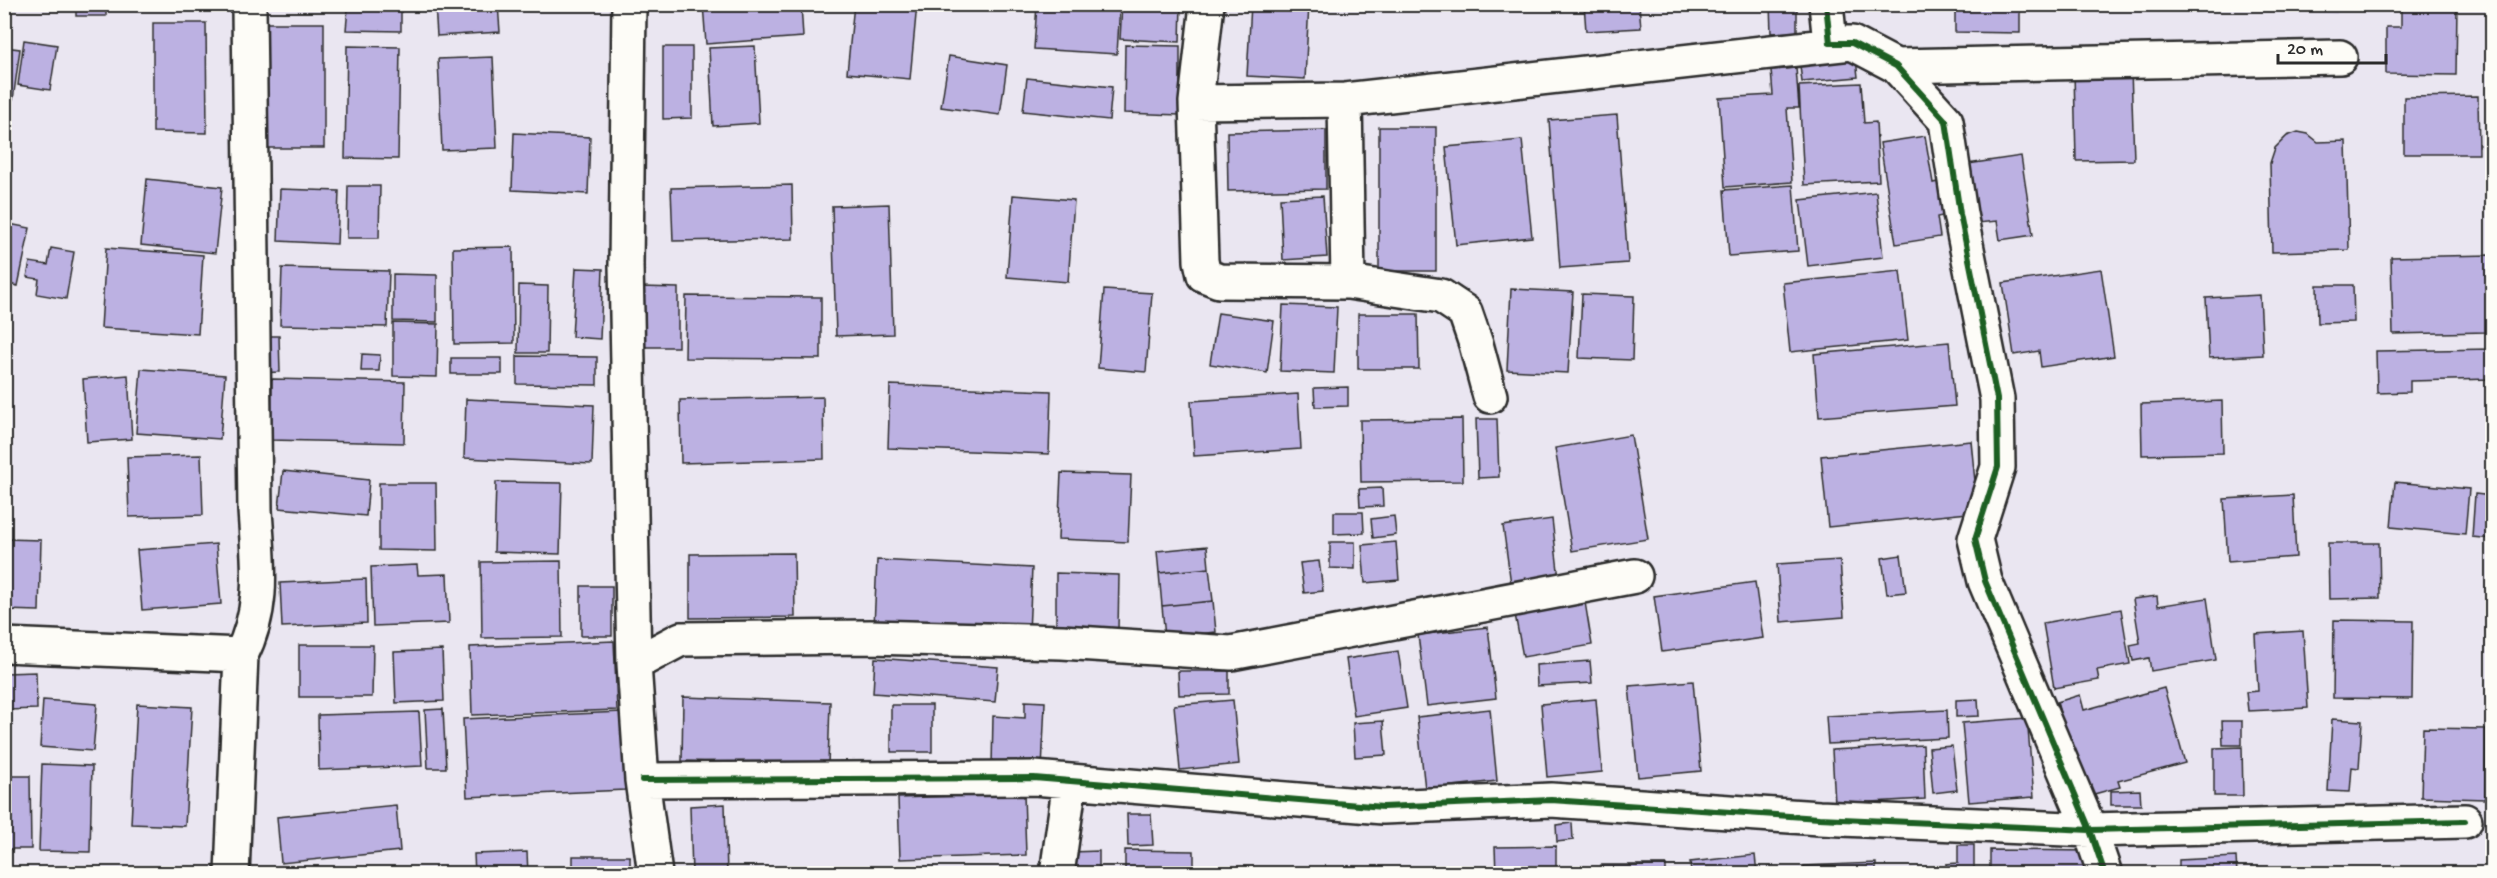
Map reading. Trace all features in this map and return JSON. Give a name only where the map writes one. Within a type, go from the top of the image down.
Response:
[{"type":"street","points":[[629,4],[626,265],[634,664],[642,780],[655,873]]},
{"type":"street","points":[[1207,4],[1196,102],[1201,261],[1204,274],[1219,281],[1348,282],[1441,296],[1465,312],[1490,396]]},
{"type":"street","points":[[1826,4],[1830,43],[1851,43],[1896,66],[1946,121],[1960,214],[1997,399],[1998,467],[1975,539],[1984,581],[2090,830],[2105,873]]},
{"type":"street","points":[[232,873],[241,655],[252,633],[259,584],[255,510],[248,6]]},
{"type":"street","points":[[1196,102],[1345,100],[1851,43]]},
{"type":"street","points":[[1896,66],[2340,57]]},
{"type":"street","points":[[1345,100],[1348,282]]},
{"type":"street","points":[[634,664],[681,639],[870,637],[1062,642],[1231,653],[1635,576]]},
{"type":"street","points":[[4,645],[241,655]]},
{"type":"street","points":[[642,780],[1034,778],[1383,807],[1551,800],[1819,818],[2090,830],[2465,820]]},
{"type":"street","points":[[1057,873],[1070,781]]},
{"type":"shaded area","points":[[2223,5],[2337,5],[2337,14]]},
{"type":"building","points":[[76,4],[106,4],[106,16],[76,16]]},
{"type":"building","points":[[435,4],[498,4],[500,32],[437,36]]},
{"type":"building","points":[[703,4],[801,4],[803,37],[706,44]]},
{"type":"building","points":[[854,4],[917,4],[910,79],[847,73]]},
{"type":"building","points":[[1037,4],[1120,4],[1117,54],[1034,49]]},
{"type":"building","points":[[1122,4],[1181,4],[1180,42],[1120,39]]},
{"type":"building","points":[[1251,4],[1309,4],[1305,79],[1247,76]]},
{"type":"building","points":[[1584,4],[1639,4],[1641,28],[1586,31]]},
{"type":"building","points":[[1770,4],[1797,4],[1797,32],[1771,33]]},
{"type":"building","points":[[1955,4],[2020,4],[2020,33],[1955,32]]},
{"type":"building","points":[[2401,4],[2457,4],[2456,75],[2386,74],[2386,27],[2401,27]]},
{"type":"building","points":[[348,8],[401,11],[401,31],[346,30]]},
{"type":"building","points":[[153,23],[206,23],[207,133],[153,132]]},
{"type":"building","points":[[266,23],[324,23],[324,148],[267,148]]},
{"type":"building","points":[[24,40],[57,45],[50,90],[18,85]]},
{"type":"building","points":[[1125,45],[1180,46],[1180,115],[1124,113]]},
{"type":"building","points":[[347,46],[400,47],[398,159],[345,158]]},
{"type":"building","points":[[755,46],[759,123],[713,126],[709,48]]},
{"type":"building","points":[[4,47],[20,49],[13,100],[4,99]]},
{"type":"building","points":[[663,47],[692,47],[692,118],[663,119]]},
{"type":"building","points":[[949,56],[1007,65],[1000,115],[941,107]]},
{"type":"building","points":[[493,57],[497,148],[442,150],[438,59]]},
{"type":"building","points":[[1799,58],[1834,61],[1856,59],[1858,77],[1802,82]]},
{"type":"building","points":[[1796,68],[1799,108],[1787,108],[1792,182],[1725,187],[1719,98],[1773,95],[1771,70]]},
{"type":"building","points":[[2131,70],[2134,160],[2076,161],[2074,71]]},
{"type":"building","points":[[1027,78],[1112,87],[1109,120],[1023,111]]},
{"type":"building","points":[[1861,83],[1864,123],[1876,122],[1879,181],[1804,185],[1799,86]]},
{"type":"building","points":[[2478,96],[2479,154],[2404,154],[2404,97]]},
{"type":"building","points":[[4,114],[10,115],[4,143]]},
{"type":"building","points":[[1617,115],[1628,263],[1560,268],[1549,120]]},
{"type":"building","points":[[1379,127],[1436,127],[1436,271],[1379,271]]},
{"type":"building","points":[[1326,130],[1326,189],[1228,191],[1227,132]]},
{"type":"building","points":[[2298,132],[2308,134],[2318,142],[2346,141],[2349,250],[2272,252],[2270,163],[2275,148],[2287,136]]},
{"type":"building","points":[[514,133],[590,137],[588,194],[512,190]]},
{"type":"building","points":[[1925,136],[1933,183],[1942,181],[1947,215],[1937,217],[1940,237],[1896,244],[1880,143]]},
{"type":"building","points":[[1522,140],[1532,237],[1456,245],[1446,147]]},
{"type":"building","points":[[2021,156],[2033,235],[2000,240],[1997,221],[1977,223],[1968,164]]},
{"type":"building","points":[[147,179],[222,187],[215,253],[141,245]]},
{"type":"building","points":[[792,185],[793,239],[673,241],[671,188]]},
{"type":"building","points":[[1793,185],[1798,251],[1729,256],[1724,190]]},
{"type":"building","points":[[348,186],[380,186],[379,238],[347,238]]},
{"type":"building","points":[[280,189],[339,191],[337,244],[278,241]]},
{"type":"building","points":[[1876,192],[1883,257],[1808,266],[1800,200]]},
{"type":"building","points":[[1013,195],[1074,200],[1068,282],[1007,277]]},
{"type":"building","points":[[1323,196],[1327,257],[1283,260],[1280,198]]},
{"type":"building","points":[[889,204],[893,334],[836,336],[832,206]]},
{"type":"building","points":[[4,223],[30,228],[18,286],[4,283]]},
{"type":"building","points":[[513,247],[514,343],[454,344],[453,248]]},
{"type":"building","points":[[51,248],[74,252],[66,299],[37,294],[39,279],[27,277],[30,262],[48,265]]},
{"type":"building","points":[[106,248],[203,255],[198,334],[101,328]]},
{"type":"building","points":[[2492,255],[2492,315],[2487,315],[2487,332],[2393,334],[2391,257]]},
{"type":"building","points":[[282,268],[389,271],[387,327],[280,325]]},
{"type":"building","points":[[576,268],[603,269],[600,339],[572,337]]},
{"type":"building","points":[[2101,269],[2114,356],[2041,367],[2039,351],[2014,355],[2003,283]]},
{"type":"building","points":[[1900,271],[1908,340],[1790,352],[1783,283]]},
{"type":"building","points":[[393,274],[437,275],[437,322],[393,321]]},
{"type":"building","points":[[519,285],[548,286],[547,353],[518,353]]},
{"type":"building","points":[[2317,285],[2353,285],[2354,322],[2318,323]]},
{"type":"building","points":[[642,287],[678,288],[678,347],[641,347]]},
{"type":"building","points":[[1511,289],[1573,292],[1568,373],[1507,370]]},
{"type":"building","points":[[1104,290],[1152,293],[1146,372],[1098,368]]},
{"type":"building","points":[[1582,294],[1634,296],[1632,360],[1579,358]]},
{"type":"building","points":[[2260,295],[2263,355],[2209,358],[2206,298]]},
{"type":"building","points":[[686,296],[821,297],[821,359],[685,358]]},
{"type":"building","points":[[1283,305],[1337,307],[1334,373],[1280,371]]},
{"type":"building","points":[[1218,313],[1274,321],[1267,373],[1210,364]]},
{"type":"building","points":[[1358,314],[1418,314],[1419,369],[1358,369]]},
{"type":"building","points":[[393,323],[438,324],[437,377],[393,376]]},
{"type":"building","points":[[255,336],[279,336],[280,372],[256,373]]},
{"type":"building","points":[[1949,342],[1955,406],[1819,417],[1814,354]]},
{"type":"building","points":[[2492,349],[2492,379],[2410,381],[2410,392],[2377,393],[2376,351]]},
{"type":"building","points":[[362,354],[380,355],[379,371],[361,371]]},
{"type":"building","points":[[517,356],[597,357],[597,385],[517,384]]},
{"type":"building","points":[[451,358],[502,358],[502,374],[451,374]]},
{"type":"building","points":[[141,369],[225,375],[220,439],[136,433]]},
{"type":"building","points":[[128,375],[132,439],[87,442],[83,379]]},
{"type":"building","points":[[272,379],[405,382],[404,443],[271,440]]},
{"type":"building","points":[[890,385],[1051,391],[1049,454],[888,448]]},
{"type":"building","points":[[1348,387],[1348,406],[1315,407],[1314,388]]},
{"type":"building","points":[[1298,394],[1301,449],[1194,456],[1191,401]]},
{"type":"building","points":[[823,397],[824,459],[681,463],[680,400]]},
{"type":"building","points":[[466,399],[594,405],[592,464],[464,458]]},
{"type":"building","points":[[2222,401],[2223,453],[2142,455],[2141,404]]},
{"type":"building","points":[[1462,419],[1463,481],[1361,482],[1360,420]]},
{"type":"building","points":[[1476,419],[1497,419],[1499,477],[1478,478]]},
{"type":"building","points":[[1631,435],[1648,539],[1572,551],[1555,448]]},
{"type":"building","points":[[1971,441],[1978,512],[1828,527],[1821,456]]},
{"type":"building","points":[[201,455],[203,515],[129,517],[127,457]]},
{"type":"building","points":[[283,471],[369,480],[366,516],[279,508]]},
{"type":"building","points":[[1061,473],[1131,475],[1128,542],[1058,539]]},
{"type":"building","points":[[496,482],[562,483],[560,554],[494,552]]},
{"type":"building","points":[[2395,482],[2469,489],[2465,534],[2391,527]]},
{"type":"building","points":[[379,483],[436,483],[437,551],[379,550]]},
{"type":"building","points":[[1382,488],[1383,506],[1360,507],[1359,489]]},
{"type":"building","points":[[2475,494],[2492,496],[2492,539],[2472,537]]},
{"type":"building","points":[[2293,495],[2296,557],[2228,562],[2224,499]]},
{"type":"building","points":[[1334,512],[1363,512],[1364,533],[1334,534]]},
{"type":"building","points":[[1394,516],[1396,535],[1373,538],[1371,519]]},
{"type":"building","points":[[1552,519],[1559,579],[1511,584],[1503,526]]},
{"type":"building","points":[[4,539],[41,540],[39,611],[4,610]]},
{"type":"building","points":[[1330,542],[1355,542],[1355,569],[1330,568]]},
{"type":"building","points":[[1396,542],[1399,580],[1365,583],[1362,545]]},
{"type":"building","points":[[2328,543],[2379,543],[2380,598],[2329,599]]},
{"type":"building","points":[[216,544],[221,604],[142,610],[137,550]]},
{"type":"building","points":[[1207,546],[1209,568],[1159,573],[1157,551]]},
{"type":"building","points":[[794,553],[795,617],[690,618],[690,554]]},
{"type":"building","points":[[1901,555],[1906,592],[1887,594],[1882,558]]},
{"type":"building","points":[[877,560],[1032,568],[1029,632],[874,626]]},
{"type":"building","points":[[1840,560],[1844,617],[1781,622],[1777,564]]},
{"type":"building","points":[[561,561],[562,637],[482,638],[481,562]]},
{"type":"building","points":[[1319,561],[1323,591],[1304,593],[1300,563]]},
{"type":"building","points":[[417,565],[418,575],[447,574],[449,623],[373,626],[371,567]]},
{"type":"building","points":[[1209,568],[1213,601],[1162,606],[1159,573]]},
{"type":"building","points":[[1056,573],[1119,575],[1118,630],[1056,628]]},
{"type":"building","points":[[366,579],[367,623],[282,627],[280,583]]},
{"type":"building","points":[[1755,582],[1763,638],[1662,652],[1654,596]]},
{"type":"building","points":[[581,586],[612,586],[612,636],[581,636]]},
{"type":"building","points":[[1584,596],[1592,645],[1523,657],[1514,609]]},
{"type":"building","points":[[2157,596],[2158,606],[2207,598],[2216,660],[2151,671],[2149,658],[2133,661],[2130,645],[2140,643],[2133,599]]},
{"type":"building","points":[[1213,601],[1216,632],[1165,637],[1162,606]]},
{"type":"building","points":[[2121,609],[2130,664],[2097,670],[2099,680],[2054,688],[2043,623]]},
{"type":"building","points":[[2334,620],[2413,621],[2412,699],[2333,698]]},
{"type":"building","points":[[1488,627],[1496,698],[1427,706],[1418,635]]},
{"type":"building","points":[[2303,631],[2308,708],[2248,711],[2246,692],[2258,691],[2255,634]]},
{"type":"building","points":[[614,641],[617,710],[472,715],[470,647]]},
{"type":"building","points":[[299,645],[373,645],[372,697],[299,697]]},
{"type":"building","points":[[442,650],[444,701],[396,703],[394,652]]},
{"type":"building","points":[[1398,651],[1407,708],[1354,716],[1346,659]]},
{"type":"building","points":[[875,658],[998,667],[995,702],[873,693]]},
{"type":"building","points":[[1590,661],[1592,683],[1537,686],[1536,665]]},
{"type":"building","points":[[1178,671],[1229,671],[1229,694],[1179,695]]},
{"type":"building","points":[[36,672],[37,709],[7,710],[5,673]]},
{"type":"building","points":[[1693,681],[1701,771],[1638,777],[1629,686]]},
{"type":"building","points":[[2164,688],[2185,763],[2118,781],[2120,787],[2083,797],[2057,702],[2080,695],[2084,710]]},
{"type":"building","points":[[683,697],[830,702],[828,766],[682,761]]},
{"type":"building","points":[[1596,699],[1602,772],[1547,777],[1541,704]]},
{"type":"building","points":[[1978,699],[1979,716],[1956,717],[1956,700]]},
{"type":"building","points":[[43,700],[97,704],[93,751],[40,747]]},
{"type":"building","points":[[1233,700],[1239,764],[1180,770],[1174,705]]},
{"type":"building","points":[[1025,701],[1045,702],[1042,769],[992,767],[993,716],[1025,718]]},
{"type":"building","points":[[137,704],[192,707],[185,826],[131,824]]},
{"type":"building","points":[[891,705],[932,705],[932,752],[891,752]]},
{"type":"building","points":[[443,709],[446,768],[428,768],[425,710]]},
{"type":"building","points":[[1490,709],[1497,781],[1425,789],[1417,717]]},
{"type":"building","points":[[1947,710],[1948,738],[1828,744],[1826,716]]},
{"type":"building","points":[[419,712],[422,766],[319,770],[318,715]]},
{"type":"building","points":[[622,712],[625,790],[467,797],[463,719]]},
{"type":"building","points":[[2027,718],[2034,797],[1969,802],[1962,723]]},
{"type":"building","points":[[2332,719],[2362,721],[2359,768],[2352,767],[2350,792],[2328,791]]},
{"type":"building","points":[[1383,721],[1386,755],[1355,757],[1353,723]]},
{"type":"building","points":[[2222,721],[2242,721],[2242,745],[2223,745]]},
{"type":"building","points":[[2423,728],[2486,729],[2485,799],[2421,797]]},
{"type":"building","points":[[1923,745],[1925,799],[1835,804],[1832,750]]},
{"type":"building","points":[[1952,746],[1957,790],[1933,793],[1929,748]]},
{"type":"building","points":[[2242,747],[2243,796],[2214,796],[2214,748]]},
{"type":"building","points":[[42,764],[92,766],[90,852],[39,851]]},
{"type":"building","points":[[4,776],[30,776],[31,849],[4,849]]},
{"type":"building","points":[[2140,790],[2141,805],[2111,805],[2111,791]]},
{"type":"building","points":[[1024,794],[1026,855],[900,859],[898,798]]},
{"type":"building","points":[[725,804],[727,874],[692,874],[690,806]]},
{"type":"building","points":[[396,805],[400,851],[281,863],[277,817]]},
{"type":"building","points":[[1127,814],[1151,814],[1153,845],[1128,846]]},
{"type":"building","points":[[2492,821],[2492,856],[2488,822]]},
{"type":"building","points":[[1572,823],[1573,840],[1557,842],[1556,825]]},
{"type":"building","points":[[1958,845],[1974,845],[1974,874],[1946,874],[1946,864],[1958,863]]},
{"type":"building","points":[[1556,846],[1556,874],[1496,874],[1495,847]]},
{"type":"building","points":[[1125,850],[1194,851],[1194,874],[1125,874]]},
{"type":"building","points":[[1990,850],[2092,851],[2092,874],[1990,874]]},
{"type":"building","points":[[1099,851],[1099,874],[1072,874],[1071,852]]},
{"type":"building","points":[[527,852],[528,874],[475,874],[474,854]]},
{"type":"building","points":[[1755,855],[1757,874],[1691,874],[1690,862]]},
{"type":"building","points":[[573,856],[630,856],[630,874],[573,874]]},
{"type":"building","points":[[2236,857],[2237,874],[2179,874],[2179,860]]},
{"type":"building","points":[[1876,863],[1876,874],[1804,874],[1804,866]]},
{"type":"building","points":[[1601,865],[1666,865],[1666,874],[1601,874]]},
{"type":"cycle path","points":[[1826,4],[1830,43],[1852,43],[1896,66],[1946,121],[1960,214],[1997,399],[1998,467],[1975,539],[1985,581],[2090,830],[2105,874]]},
{"type":"cycle path","points":[[642,780],[1034,778],[1383,807],[1551,800],[1819,818],[2090,830],[2465,821]]}]
